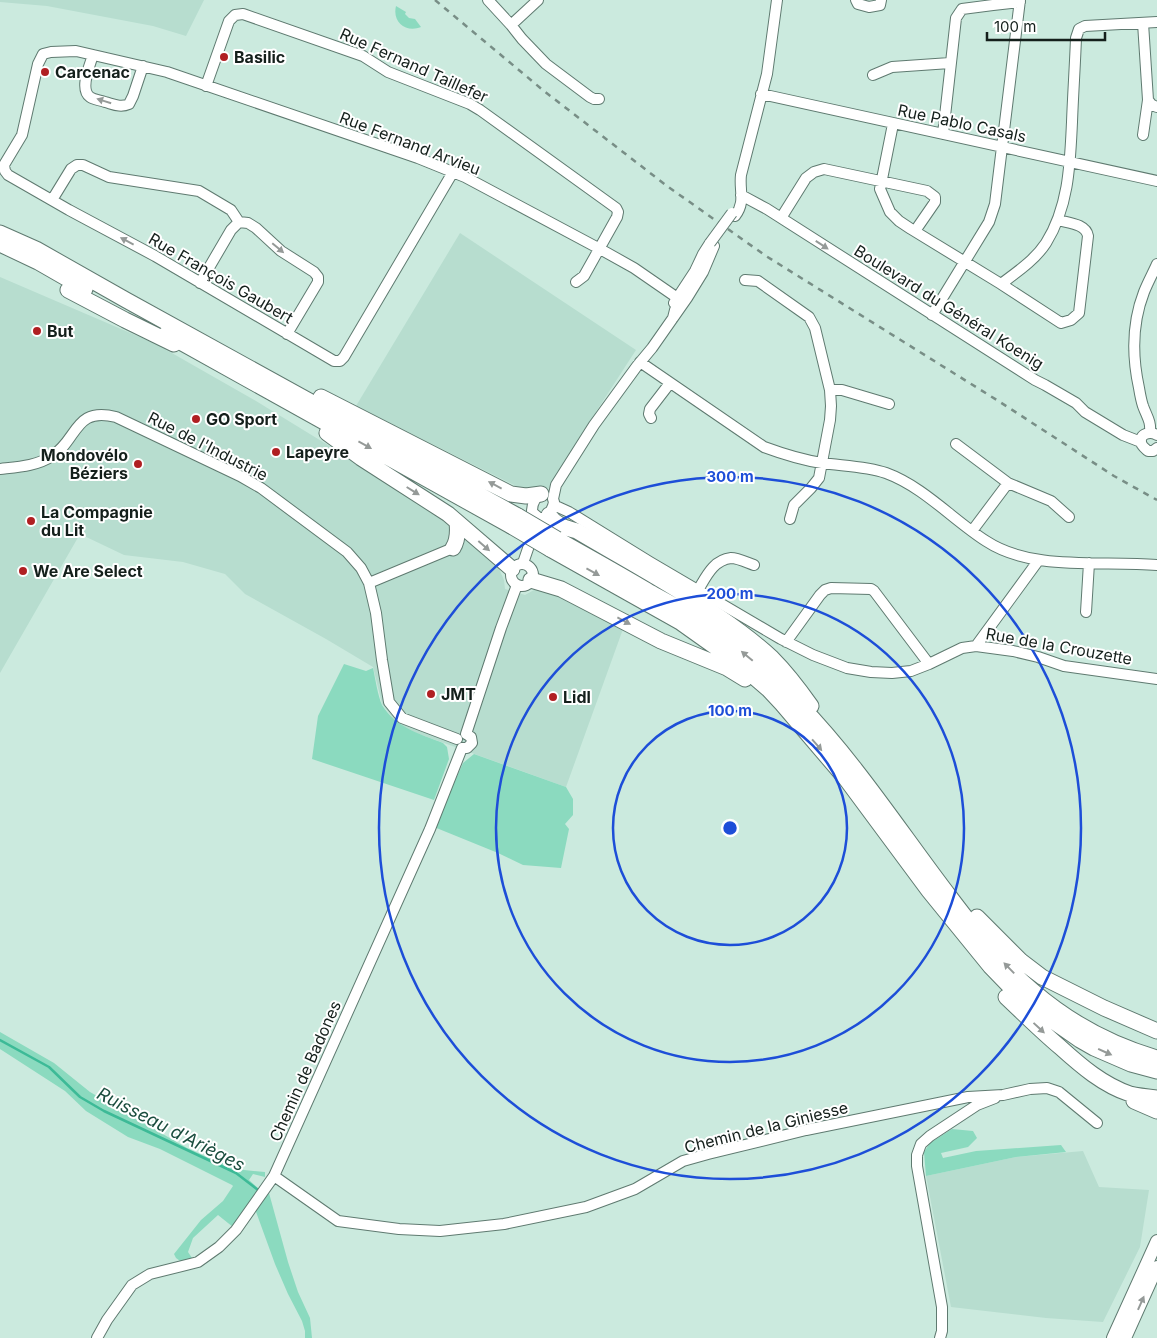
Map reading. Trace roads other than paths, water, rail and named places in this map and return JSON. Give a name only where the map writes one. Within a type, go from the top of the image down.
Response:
[{"type":"highway","points":[[0,221],[41,240],[99,273],[195,337]]},
{"type":"highway","points":[[0,233],[36,249],[195,337],[553,544],[696,633],[739,664],[768,690],[793,717],[846,778],[912,868],[990,966],[1020,997],[1094,1048],[1133,1058],[1157,1058]]},
{"type":"highway","points":[[0,244],[38,262],[314,416],[514,521]]},
{"type":"highway","points":[[0,254],[285,403],[314,416]]},
{"type":"highway","points":[[179,346],[336,439],[361,458],[435,505],[517,566]]},
{"type":"highway","points":[[232,359],[268,371],[511,494],[526,496],[546,504],[554,521],[560,526],[577,531],[694,600],[729,624],[761,648],[786,672],[862,772],[881,805]]},
{"type":"highway","points":[[453,548],[458,534],[457,522]]},
{"type":"highway","points":[[553,544],[706,625],[750,658],[830,737],[915,852],[988,945],[1013,972],[1033,991],[1071,1019],[1157,1071]]},
{"type":"highway","points":[[524,582],[561,589],[661,641],[727,668],[744,678],[793,717]]},
{"type":"highway","points":[[915,852],[939,873],[979,920],[1030,968],[1090,1002],[1157,1030]]},
{"type":"highway","points":[[912,868],[920,888],[973,961],[1029,1019],[1087,1071],[1111,1086],[1132,1094],[1157,1098]]},
{"type":"highway","points":[[1087,1071],[1091,1078],[1100,1085],[1157,1111]]},
{"type":"main road","points":[[1113,1338],[1157,1241]]},
{"type":"main road","points":[[1125,1338],[1157,1267]]},
{"type":"street","points":[[488,0],[512,25],[522,40],[546,64],[590,97],[599,99]]},
{"type":"street","points":[[512,25],[538,0]]},
{"type":"street","points":[[640,362],[644,350],[695,271],[703,254],[712,245],[733,214],[739,211],[742,203],[741,174],[767,74],[777,0]]},
{"type":"street","points":[[856,0],[858,4],[869,7],[880,5],[881,0]]},
{"type":"street","points":[[932,315],[989,222],[995,204],[1020,1],[962,10],[956,18],[943,134]]},
{"type":"street","name":"Rue Fernand Taillefer","points":[[206,86],[229,21],[235,15],[242,14],[363,56],[388,72],[470,104],[480,110],[616,208],[618,217],[600,249]]},
{"type":"street","points":[[1001,284],[1030,262],[1046,244],[1058,220],[1067,187],[1070,162],[1076,38],[1079,29],[1086,26],[1157,22]]},
{"type":"street","points":[[1143,23],[1148,100],[1143,135]]},
{"type":"street","name":"Rue Fernand Arvieu","points":[[43,54],[76,51],[166,72],[418,158],[465,177],[600,249],[631,266],[677,298]]},
{"type":"street","name":"Rue François Gaubert","points":[[43,54],[38,64],[22,135],[4,165],[8,175],[149,253],[334,361],[340,361],[344,357],[453,172]]},
{"type":"street","points":[[93,55],[84,84],[86,93],[91,98],[118,106],[128,104],[133,96],[143,66]]},
{"type":"street","points":[[873,74],[892,67],[950,63]]},
{"type":"street","name":"Rue Pablo Casals","points":[[761,94],[1157,181]]},
{"type":"street","points":[[1148,100],[1157,107]]},
{"type":"street","points":[[893,124],[880,189],[890,212],[899,221],[1061,322],[1071,320],[1079,313],[1088,236],[1087,231],[1083,227],[1058,220]]},
{"type":"street","points":[[52,200],[71,169],[77,165],[83,165],[109,177],[199,191],[231,210],[239,222]]},
{"type":"street","points":[[781,218],[806,178],[814,172],[824,169],[927,191],[935,197],[935,202],[915,231]]},
{"type":"street","name":"Boulevard du Général Koenig","points":[[741,195],[767,209],[1035,380],[1076,403],[1085,412],[1123,435],[1141,442],[1142,446],[1148,451],[1157,449]]},
{"type":"street","points":[[200,283],[230,230],[239,222],[248,223],[281,251],[314,272],[318,277],[318,282],[287,334]]},
{"type":"street","points":[[517,566],[530,568],[533,576],[524,582],[511,578],[546,504],[594,425],[652,348],[703,272],[712,245]]},
{"type":"street","points":[[576,282],[584,276],[600,249]]},
{"type":"street","points":[[1141,442],[1145,434],[1153,434],[1143,405],[1137,377],[1134,350],[1136,324],[1144,292],[1157,264]]},
{"type":"street","points":[[745,280],[758,281],[809,317],[815,328],[830,390],[830,420],[819,478],[812,488],[794,505],[790,519]]},
{"type":"street","points":[[673,318],[674,310],[680,302],[677,298]]},
{"type":"street","points":[[640,362],[764,447],[786,456],[884,472],[902,480],[926,496],[987,542],[1013,554],[1038,561],[1157,565]]},
{"type":"street","points":[[651,418],[650,410],[670,383]]},
{"type":"street","points":[[830,390],[842,390],[889,404]]},
{"type":"street","name":"Rue de l'Industrie","points":[[0,469],[20,467],[44,461],[59,452],[83,421],[91,416],[99,415],[116,417],[240,476],[260,488],[348,552],[370,583],[389,702],[402,718],[462,740]]},
{"type":"street","points":[[956,444],[1008,483],[1051,501],[1069,517]]},
{"type":"street","points":[[972,531],[1008,483]]},
{"type":"street","name":"Rue de la Crouzette","points":[[546,504],[570,512],[650,562],[786,642],[847,668],[871,672],[911,672],[962,648],[976,646],[1013,651],[1064,666],[1157,678]]},
{"type":"street","points":[[370,583],[453,548]]},
{"type":"street","points":[[698,590],[711,568],[719,562],[732,558],[754,565]]},
{"type":"street","points":[[976,646],[1038,561]]},
{"type":"street","points":[[1086,612],[1089,563]]},
{"type":"street","name":"Chemin de Badones","points":[[97,1338],[107,1320],[132,1285],[150,1274],[198,1262],[219,1247],[236,1230],[274,1176],[430,828],[501,628],[524,582]]},
{"type":"street","points":[[786,642],[825,590],[831,588],[871,590],[874,591],[929,664]]},
{"type":"street","name":"Chemin de la Giniesse","points":[[274,1176],[338,1220],[399,1229],[440,1231],[504,1224],[586,1206],[635,1189],[683,1161],[788,1134],[968,1097],[1003,1095],[1030,1089],[1047,1088],[1059,1092],[1097,1123]]},
{"type":"street","points":[[940,1338],[942,1331],[942,1307],[917,1166],[917,1155],[921,1144],[930,1136],[977,1106],[1003,1095]]},
{"type":"waterway","name":"Ruisseau d'Arièges","points":[[0,1040],[49,1067],[80,1097],[104,1111],[236,1173],[258,1190]]},
{"type":"railway","points":[[435,0],[544,91],[667,186],[766,256],[1000,402],[1114,476],[1157,500]]},
{"type":"place","name":"Basilic","points":[[224,57]]},
{"type":"place","name":"Carcenac","points":[[45,72]]},
{"type":"place","name":"But","points":[[37,331]]},
{"type":"place","name":"GO Sport","points":[[196,419]]},
{"type":"place","name":"Lapeyre","points":[[276,452]]},
{"type":"place","name":"Mondovélo Béziers","points":[[138,464]]},
{"type":"place","name":"La Compagnie du Lit","points":[[31,521]]},
{"type":"place","name":"We Are Select","points":[[23,571]]},
{"type":"place","name":"JMT","points":[[431,694]]},
{"type":"place","name":"Lidl","points":[[553,697]]}]
